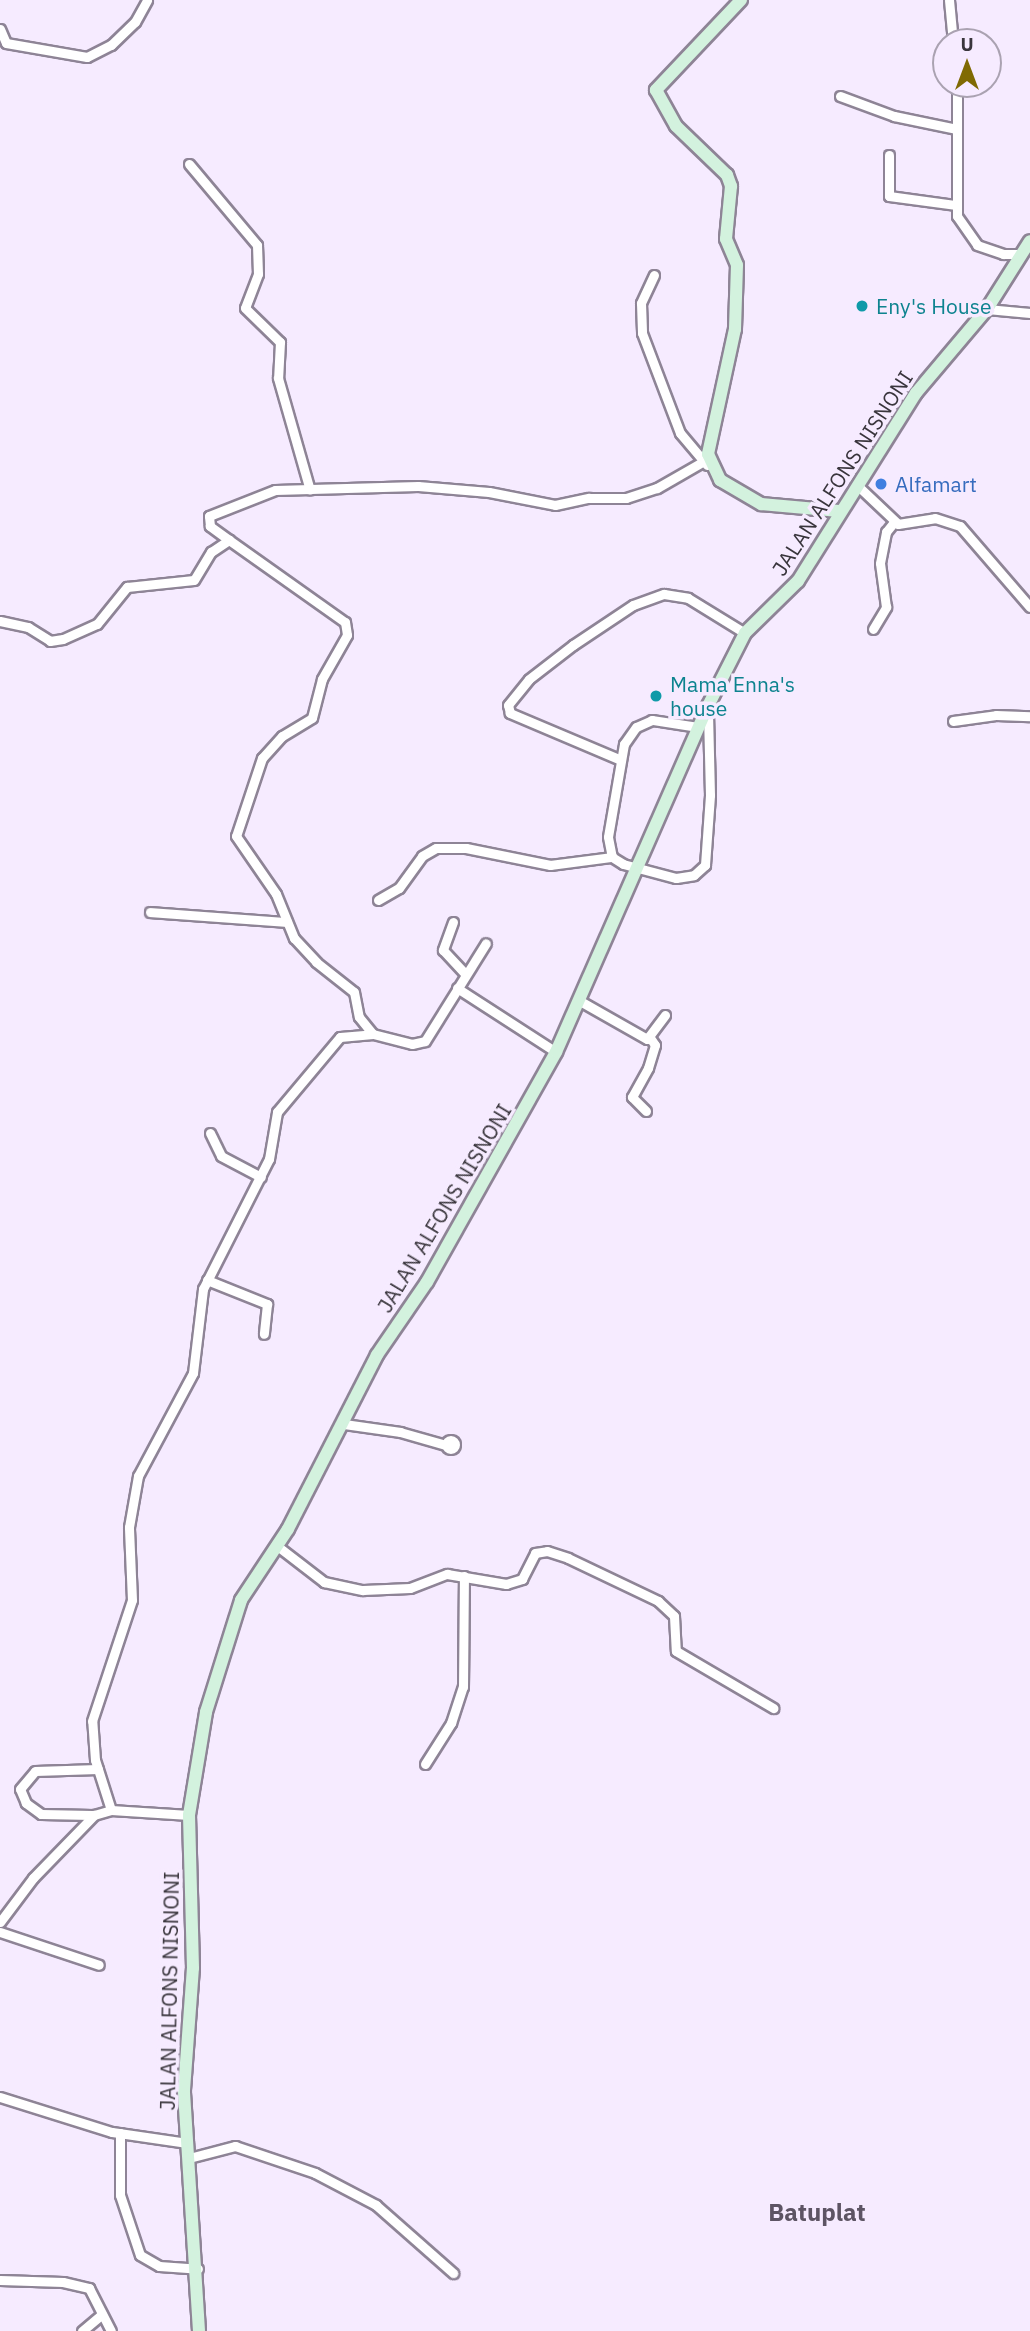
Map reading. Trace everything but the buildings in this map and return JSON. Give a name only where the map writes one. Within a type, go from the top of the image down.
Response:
[{"type":"main road","points":[[741,0],[656,90],[676,126],[727,175],[731,186],[726,239],[737,265],[736,312],[709,438],[708,466],[737,492],[761,504],[839,512]]},
{"type":"main road","name":"JALAN ALFONS NISNONI","points":[[199,2331],[198,2269],[184,2090],[194,1936],[189,1815],[219,1662],[241,1600],[276,1545],[344,1424],[376,1355],[427,1282],[556,1052],[698,727],[745,633],[798,582],[839,512],[916,393],[987,309],[1030,241]]},
{"type":"street","points":[[0,29],[6,43],[82,58],[111,45],[135,22],[147,0]]},
{"type":"street","points":[[949,0],[952,28]]},
{"type":"street","points":[[840,96],[894,116],[957,129]]},
{"type":"street","points":[[957,98],[957,216],[972,241],[1003,254],[1021,254]]},
{"type":"street","points":[[889,155],[889,196],[956,205]]},
{"type":"street","points":[[189,164],[257,244],[258,274],[245,308],[280,342],[278,378],[310,490]]},
{"type":"street","points":[[373,1034],[359,1017],[354,992],[316,962],[294,938],[275,894],[236,834],[262,758],[282,736],[312,718],[322,679],[348,631],[345,622],[329,607],[210,526],[213,513],[275,490],[418,486],[489,492],[555,505],[582,498],[626,498],[708,466],[680,433],[642,333],[641,303],[654,275]]},
{"type":"street","points":[[987,309],[1030,313]]},
{"type":"street","points":[[858,486],[894,522],[908,524],[935,517],[960,526],[1029,604]]},
{"type":"street","points":[[873,629],[886,607],[880,563],[886,531],[894,522]]},
{"type":"street","points":[[0,621],[28,627],[50,640],[63,639],[97,624],[127,587],[194,580],[211,552],[229,540]]},
{"type":"street","points":[[621,760],[510,713],[508,705],[530,679],[573,645],[633,605],[664,594],[688,598],[745,633]]},
{"type":"street","points":[[378,900],[399,888],[422,856],[436,848],[466,848],[550,865],[612,858],[636,868],[685,877],[705,865],[710,795],[708,706]]},
{"type":"street","points":[[953,721],[996,715],[1030,716]]},
{"type":"street","points":[[612,858],[608,836],[624,744],[643,723],[665,720],[698,727]]},
{"type":"street","points":[[150,912],[287,922]]},
{"type":"street","points":[[453,922],[443,950],[465,974]]},
{"type":"street","points":[[111,1810],[98,1769],[92,1721],[131,1600],[129,1516],[148,1453],[193,1373],[198,1306],[207,1280],[275,1145],[278,1112],[320,1056],[340,1037],[373,1034],[420,1045],[486,943]]},
{"type":"street","points":[[457,988],[556,1052]]},
{"type":"street","points":[[580,1001],[652,1039],[655,1045],[648,1068],[632,1097],[646,1111]]},
{"type":"street","points":[[652,1039],[665,1016]]},
{"type":"street","points":[[210,1133],[221,1156],[261,1177]]},
{"type":"street","points":[[207,1280],[267,1304],[264,1334]]},
{"type":"street","points":[[344,1424],[400,1432],[446,1445]]},
{"type":"street","points":[[276,1545],[324,1582],[351,1589],[410,1588],[436,1575],[464,1576],[506,1584],[522,1579],[535,1553],[547,1551],[568,1558],[658,1601],[674,1616],[676,1651],[773,1708]]},
{"type":"street","points":[[425,1764],[451,1723],[463,1686],[464,1576]]},
{"type":"street","points":[[98,1769],[35,1771],[20,1789],[26,1804],[41,1814],[94,1815],[111,1810],[189,1815]]},
{"type":"street","points":[[0,1922],[33,1878],[94,1815]]},
{"type":"street","points":[[0,1932],[99,1965]]},
{"type":"street","points":[[0,2096],[120,2133],[187,2143]]},
{"type":"street","points":[[120,2133],[120,2195],[141,2255],[159,2266],[198,2269]]},
{"type":"street","points":[[189,2158],[235,2146],[315,2174],[376,2205],[453,2273]]},
{"type":"street","points":[[0,2280],[79,2284],[94,2294],[111,2331]]},
{"type":"street","points":[[82,2331],[102,2314]]},
{"type":"place","name":"Eny's House","points":[[862,306]]},
{"type":"place","name":"Alfamart","points":[[881,484]]},
{"type":"place","name":"Mama Enna's house","points":[[656,696]]},
{"type":"district","name":"Batuplat","points":[[817,2213]]}]
